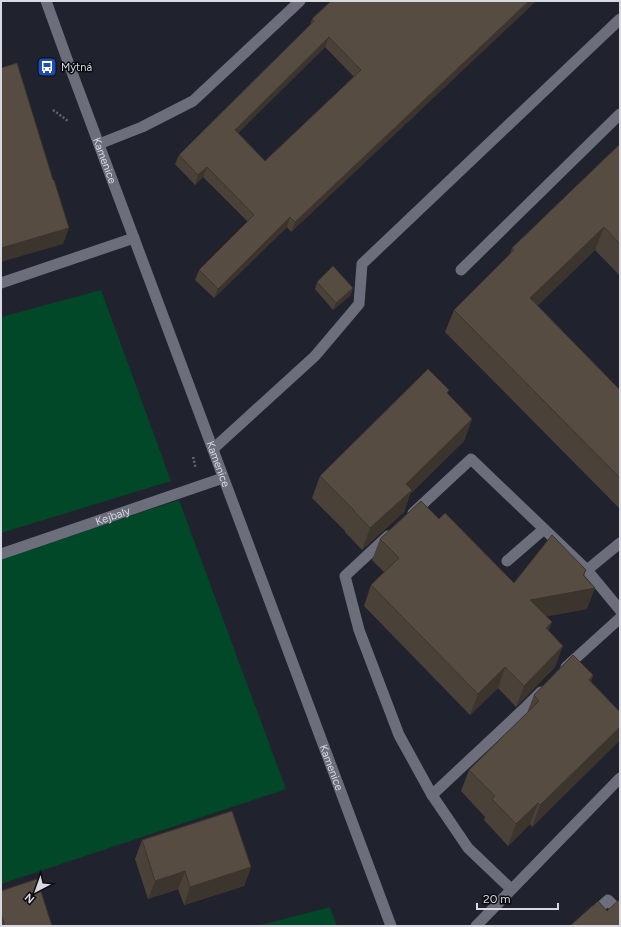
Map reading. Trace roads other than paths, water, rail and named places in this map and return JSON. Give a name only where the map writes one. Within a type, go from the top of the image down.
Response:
[{"type":"street","name":"Kamenice","points":[[46,1],[391,926]]},
{"type":"street","points":[[99,144],[142,127],[193,101],[295,3]]},
{"type":"street","points":[[213,449],[315,356],[360,304],[362,264],[620,19]]},
{"type":"street","points":[[461,270],[620,114]]},
{"type":"street","points":[[1,283],[134,238]]},
{"type":"street","points":[[512,889],[468,848],[432,795],[400,735],[359,630],[345,576],[471,460],[587,570],[620,610]]},
{"type":"street","name":"Kejbaly","points":[[1,554],[224,478]]},
{"type":"street","points":[[507,561],[544,529]]},
{"type":"street","points":[[587,570],[620,543]]},
{"type":"street","points":[[556,676],[620,618]]},
{"type":"street","points":[[432,795],[546,687]]},
{"type":"street","points":[[476,926],[620,778]]},
{"type":"street","points":[[580,926],[608,900],[620,912]]},
{"type":"place","name":"Mýtná","points":[[47,67]]}]
